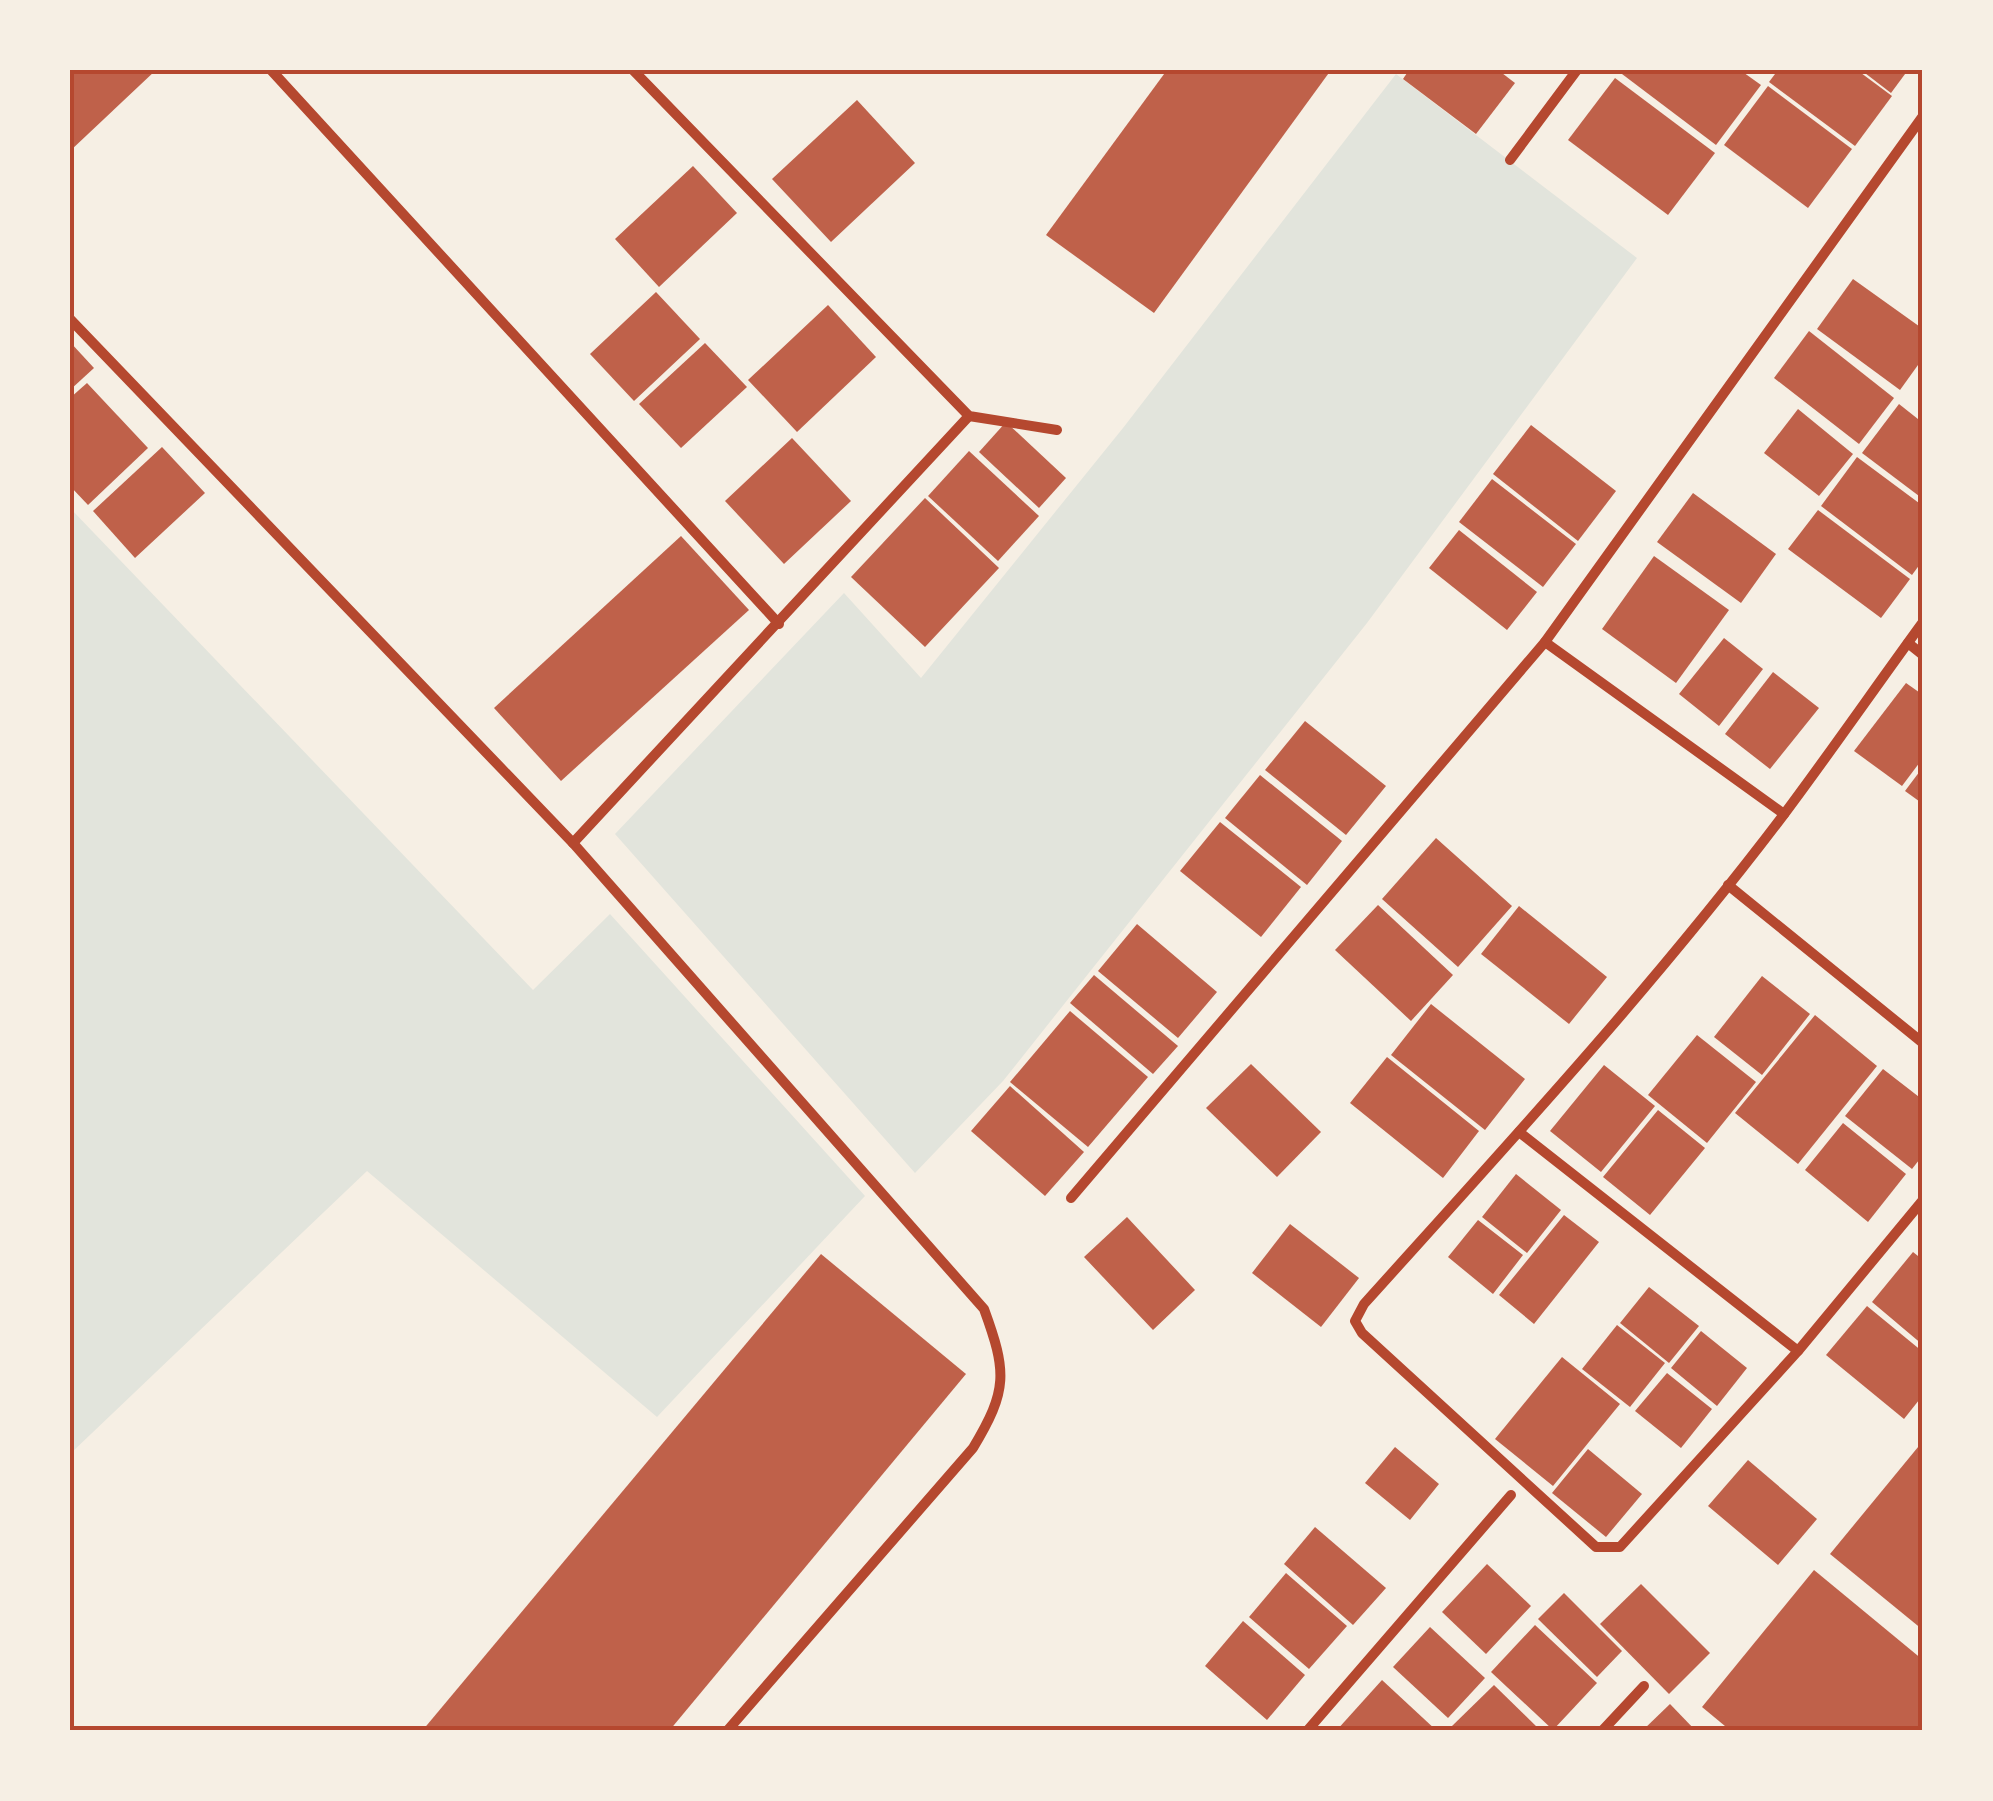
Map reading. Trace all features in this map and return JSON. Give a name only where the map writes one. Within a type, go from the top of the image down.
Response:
[{"type":"street","points":[[271,70],[779,624]]},
{"type":"street","points":[[633,70],[970,416],[1058,430]]},
{"type":"street","points":[[1510,160],[1577,70]]},
{"type":"street","points":[[1072,1198],[1544,642],[1923,116]]},
{"type":"street","points":[[70,319],[573,843],[984,1309],[998,1349],[1002,1382],[994,1414],[973,1448],[727,1731]]},
{"type":"street","points":[[573,843],[970,416]]},
{"type":"street","points":[[1923,622],[1728,885],[1519,1132],[1364,1304],[1355,1321],[1362,1332],[1596,1547],[1620,1547],[1798,1352],[1923,1200]]},
{"type":"street","points":[[1544,642],[1784,814]]},
{"type":"street","points":[[1908,643],[1923,655]]},
{"type":"street","points":[[1728,885],[1923,1043]]},
{"type":"street","points":[[1519,1132],[1798,1352]]},
{"type":"street","points":[[1307,1731],[1511,1495]]},
{"type":"street","points":[[1602,1731],[1644,1686]]},
{"type":"shaded area","points":[[1396,74],[1637,258],[1367,623],[1003,1081],[915,1173],[615,834],[844,593],[921,678],[1123,428]]},
{"type":"shaded area","points":[[70,508],[533,990],[610,914],[865,1196],[657,1417],[367,1171],[70,1454]]},
{"type":"building","points":[[70,70],[156,70],[70,151]]},
{"type":"building","points":[[1167,70],[1331,70],[1154,313],[1046,235]]},
{"type":"building","points":[[1409,70],[1498,70],[1515,83],[1476,134],[1403,79]]},
{"type":"building","points":[[1625,70],[1740,70],[1761,85],[1716,145],[1622,74]]},
{"type":"building","points":[[1778,70],[1857,70],[1892,96],[1855,146],[1769,82]]},
{"type":"building","points":[[1861,70],[1908,70],[1891,93]]},
{"type":"building","points":[[1615,78],[1715,153],[1668,215],[1568,140]]},
{"type":"building","points":[[1768,86],[1852,149],[1808,208],[1724,145]]},
{"type":"building","points":[[857,100],[915,163],[831,242],[772,179]]},
{"type":"building","points":[[693,166],[737,213],[659,287],[615,239]]},
{"type":"building","points":[[1853,279],[1923,329],[1923,358],[1900,390],[1817,329]]},
{"type":"building","points":[[656,292],[700,339],[634,401],[590,354]]},
{"type":"building","points":[[828,305],[876,357],[797,432],[748,380]]},
{"type":"building","points":[[1809,331],[1894,398],[1859,444],[1774,378]]},
{"type":"building","points":[[70,342],[94,368],[70,390]]},
{"type":"building","points":[[705,343],[747,387],[681,448],[639,404]]},
{"type":"building","points":[[87,383],[148,448],[88,505],[70,486],[70,398]]},
{"type":"building","points":[[1899,404],[1923,423],[1923,499],[1862,453]]},
{"type":"building","points":[[1798,409],[1853,454],[1819,496],[1764,453]]},
{"type":"building","points":[[1006,422],[1066,478],[1039,508],[979,452]]},
{"type":"building","points":[[1531,425],[1616,491],[1578,541],[1493,474]]},
{"type":"building","points":[[792,438],[851,501],[784,564],[725,501]]},
{"type":"building","points":[[162,447],[205,493],[135,558],[93,511]]},
{"type":"building","points":[[969,451],[1039,516],[998,561],[928,496]]},
{"type":"building","points":[[1857,457],[1923,506],[1923,560],[1912,575],[1821,506]]},
{"type":"building","points":[[1492,479],[1576,544],[1543,587],[1459,522]]},
{"type":"building","points":[[1693,493],[1776,554],[1741,603],[1657,542]]},
{"type":"building","points":[[925,498],[999,568],[925,647],[851,577]]},
{"type":"building","points":[[1818,510],[1910,579],[1881,618],[1788,549]]},
{"type":"building","points":[[1459,530],[1537,592],[1507,630],[1429,568]]},
{"type":"building","points":[[681,536],[749,610],[561,781],[494,708]]},
{"type":"building","points":[[1654,556],[1729,610],[1676,683],[1602,629]]},
{"type":"building","points":[[1724,638],[1763,669],[1719,726],[1679,694]]},
{"type":"building","points":[[1773,672],[1819,708],[1770,769],[1725,734]]},
{"type":"building","points":[[1906,683],[1923,695],[1923,758],[1902,786],[1854,751]]},
{"type":"building","points":[[1305,721],[1386,786],[1346,835],[1265,770]]},
{"type":"building","points":[[1923,767],[1923,804],[1905,791]]},
{"type":"building","points":[[1260,775],[1342,841],[1307,885],[1225,818]]},
{"type":"building","points":[[1220,822],[1301,887],[1261,937],[1180,871]]},
{"type":"building","points":[[1436,838],[1512,906],[1458,967],[1382,899]]},
{"type":"building","points":[[1378,905],[1453,975],[1411,1021],[1335,950]]},
{"type":"building","points":[[1519,906],[1607,977],[1569,1024],[1481,954]]},
{"type":"building","points":[[1137,924],[1217,992],[1178,1038],[1098,971]]},
{"type":"building","points":[[1094,975],[1178,1046],[1153,1074],[1070,1003]]},
{"type":"building","points":[[1762,976],[1810,1014],[1762,1075],[1714,1037]]},
{"type":"building","points":[[1431,1004],[1525,1079],[1485,1130],[1391,1055]]},
{"type":"building","points":[[1070,1011],[1148,1077],[1088,1147],[1010,1082]]},
{"type":"building","points":[[1815,1015],[1877,1066],[1798,1164],[1735,1113]]},
{"type":"building","points":[[1697,1035],[1756,1082],[1707,1143],[1648,1095]]},
{"type":"building","points":[[1387,1057],[1479,1131],[1443,1178],[1350,1103]]},
{"type":"building","points":[[1251,1064],[1321,1132],[1277,1177],[1206,1108]]},
{"type":"building","points":[[1604,1065],[1655,1106],[1601,1172],[1550,1131]]},
{"type":"building","points":[[1883,1069],[1923,1100],[1923,1155],[1912,1169],[1845,1116]]},
{"type":"building","points":[[1010,1086],[1084,1152],[1045,1196],[971,1131]]},
{"type":"building","points":[[1658,1110],[1705,1148],[1650,1215],[1603,1177]]},
{"type":"building","points":[[1843,1123],[1906,1174],[1868,1222],[1805,1170]]},
{"type":"building","points":[[1516,1174],[1561,1210],[1527,1253],[1482,1217]]},
{"type":"building","points":[[1564,1215],[1599,1242],[1534,1324],[1499,1295]]},
{"type":"building","points":[[1127,1217],[1195,1290],[1153,1330],[1084,1257]]},
{"type":"building","points":[[1478,1220],[1523,1255],[1493,1294],[1448,1257]]},
{"type":"building","points":[[1290,1224],[1359,1278],[1321,1327],[1252,1273]]},
{"type":"building","points":[[1913,1252],[1923,1260],[1923,1345],[1872,1302]]},
{"type":"building","points":[[821,1254],[966,1374],[669,1731],[422,1731]]},
{"type":"building","points":[[1649,1287],[1699,1326],[1669,1363],[1620,1323]]},
{"type":"building","points":[[1867,1306],[1923,1352],[1923,1395],[1904,1419],[1826,1355]]},
{"type":"building","points":[[1617,1325],[1665,1363],[1630,1407],[1582,1369]]},
{"type":"building","points":[[1701,1331],[1747,1368],[1717,1406],[1671,1368]]},
{"type":"building","points":[[1562,1357],[1620,1404],[1553,1486],[1495,1439]]},
{"type":"building","points":[[1667,1373],[1712,1409],[1681,1448],[1635,1411]]},
{"type":"building","points":[[1923,1441],[1923,1630],[1830,1554]]},
{"type":"building","points":[[1395,1447],[1439,1484],[1410,1520],[1365,1483]]},
{"type":"building","points":[[1588,1449],[1642,1494],[1606,1537],[1552,1493]]},
{"type":"building","points":[[1748,1460],[1817,1519],[1778,1565],[1708,1506]]},
{"type":"building","points":[[1315,1527],[1386,1588],[1353,1625],[1284,1564]]},
{"type":"building","points":[[1487,1564],[1531,1606],[1486,1654],[1442,1612]]},
{"type":"building","points":[[1814,1570],[1923,1660],[1923,1731],[1731,1731],[1702,1707]]},
{"type":"building","points":[[1286,1573],[1347,1626],[1309,1669],[1249,1617]]},
{"type":"building","points":[[1641,1584],[1710,1653],[1669,1694],[1600,1624]]},
{"type":"building","points":[[1564,1593],[1622,1651],[1597,1677],[1538,1619]]},
{"type":"building","points":[[1243,1621],[1305,1675],[1267,1720],[1205,1666]]},
{"type":"building","points":[[1535,1625],[1597,1683],[1553,1730],[1491,1672]]},
{"type":"building","points":[[1430,1627],[1485,1678],[1448,1718],[1393,1667]]},
{"type":"building","points":[[1382,1680],[1437,1731],[1336,1731]]},
{"type":"building","points":[[1494,1685],[1541,1731],[1455,1731],[1451,1727]]},
{"type":"building","points":[[1670,1704],[1696,1731],[1642,1731]]}]
